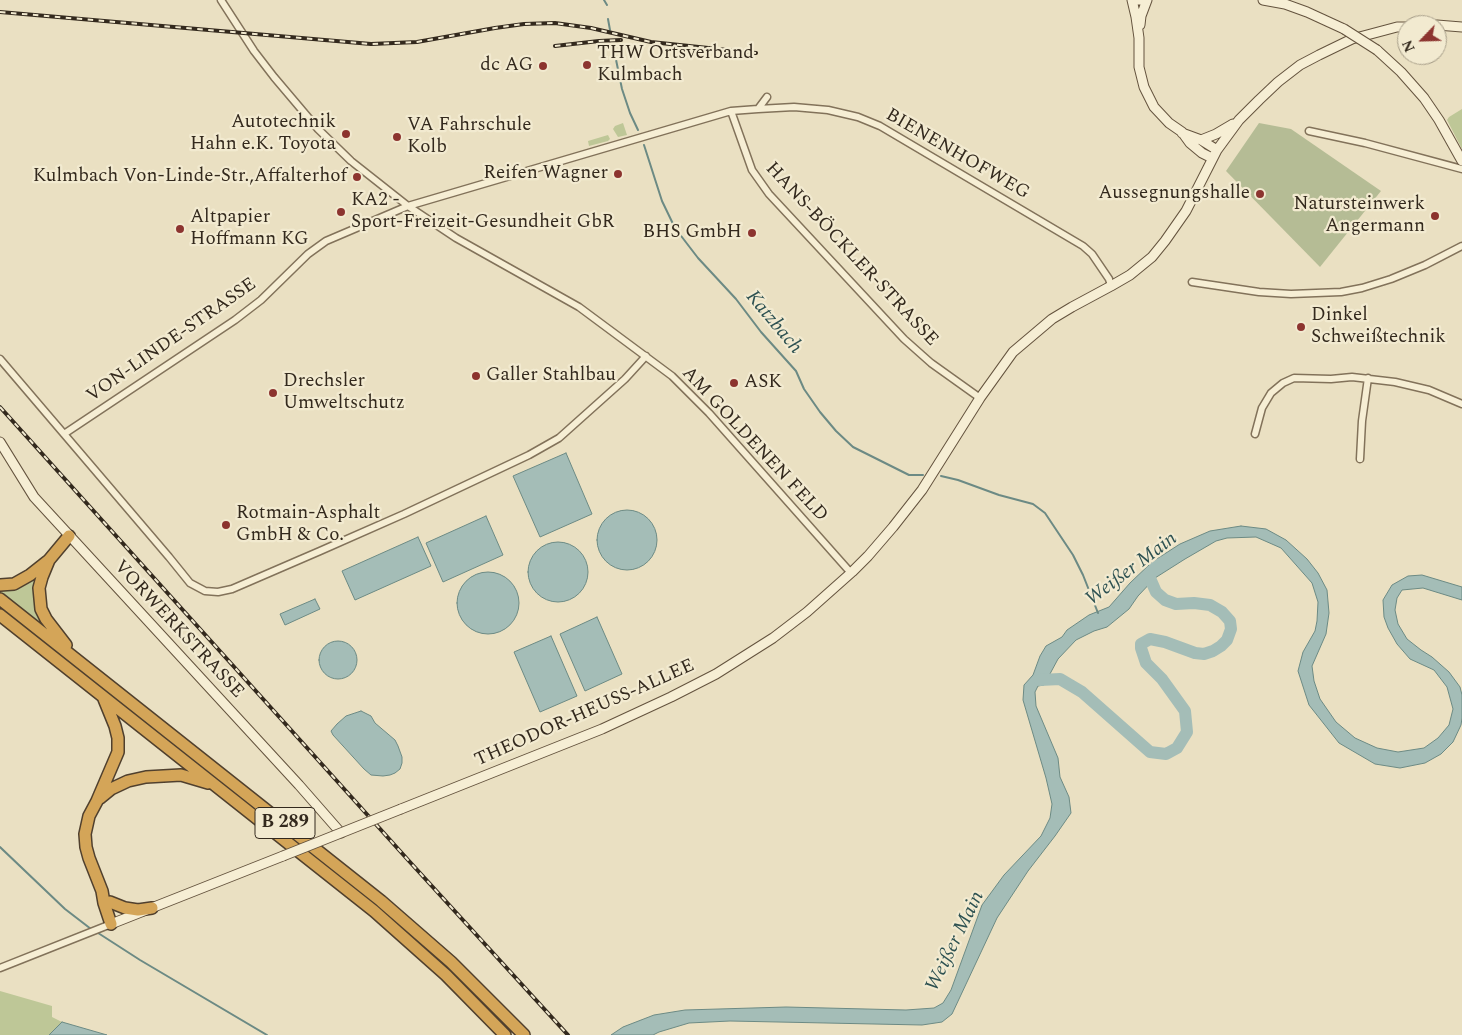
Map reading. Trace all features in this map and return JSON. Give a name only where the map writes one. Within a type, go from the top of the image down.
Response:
[{"type":"highway","points":[[0,585],[14,584],[23,580],[49,560],[69,536]]},
{"type":"highway","points":[[49,560],[39,588],[41,609],[46,619],[80,662]]},
{"type":"highway","name":"B 289","points":[[0,599],[386,904],[479,989],[523,1035]]},
{"type":"highway","name":"B 289","points":[[0,615],[378,915],[446,975],[505,1035]]},
{"type":"highway","points":[[103,697],[115,726],[118,738],[118,752],[89,816],[85,834],[89,858],[102,891],[104,902],[114,923]]},
{"type":"highway","points":[[97,801],[111,789],[128,781],[146,777],[180,775],[213,784]]},
{"type":"highway","points":[[102,891],[110,902],[114,923]]},
{"type":"highway","points":[[110,902],[125,908],[138,910],[152,908]]},
{"type":"main road","points":[[1132,0],[1139,38]]},
{"type":"main road","points":[[1147,0],[1141,16],[1139,38],[1139,67],[1144,87],[1154,107],[1169,123],[1182,132],[1201,140],[1214,154]]},
{"type":"main road","points":[[1263,0],[1285,4],[1306,12],[1344,29],[1376,50],[1401,72],[1424,98],[1462,161]]},
{"type":"main road","points":[[1447,26],[1462,27]]},
{"type":"main road","points":[[1201,140],[1216,134],[1239,120],[1278,82],[1300,65],[1352,39],[1397,27]]},
{"type":"main road","name":"THEODOR-HEUSS-ALLEE","points":[[114,923],[602,729],[716,674],[773,638],[807,612],[851,574],[868,556],[922,490],[980,398],[1013,352],[1052,319],[1111,286],[1152,257],[1186,211],[1214,154],[1239,120]]},
{"type":"main road","points":[[1182,132],[1196,148],[1214,154]]},
{"type":"main road","name":"VORWERKSTRASSE","points":[[0,442],[34,497],[341,833]]},
{"type":"street","name":"AM GOLDENEN FELD","points":[[221,0],[254,51],[291,98],[318,129],[351,161],[408,206],[456,238],[579,307],[672,376],[709,413],[851,574]]},
{"type":"street","points":[[758,109],[767,97]]},
{"type":"street","name":"BIENENHOFWEG","points":[[758,109],[794,107],[828,110],[858,117],[880,126],[1083,246],[1092,254],[1109,279],[1111,286]]},
{"type":"street","name":"VON-LINDE-STRASSE","points":[[64,434],[261,300],[308,254],[326,240],[408,206],[731,111],[758,109]]},
{"type":"street","name":"HANS-BÖCKLER-STRASSE","points":[[731,111],[752,170],[769,194],[904,339],[931,363],[980,398]]},
{"type":"street","points":[[1309,131],[1365,143],[1462,169]]},
{"type":"street","points":[[1192,282],[1259,292],[1291,294],[1341,292],[1391,279],[1425,265],[1462,246]]},
{"type":"street","points":[[0,359],[190,583],[205,591],[218,592],[329,548],[529,455],[559,438],[625,379],[646,356]]},
{"type":"street","points":[[1255,434],[1262,408],[1271,393],[1283,383],[1294,378],[1331,379],[1352,377],[1395,382],[1429,390],[1462,404]]},
{"type":"street","points":[[1360,459],[1362,421],[1368,378]]},
{"type":"street","name":"THEODOR-HEUSS-ALLEE","points":[[0,968],[114,923]]},
{"type":"green space","points":[[1462,109],[1462,149],[1447,120]]},
{"type":"green space","points":[[623,123],[627,135],[618,137],[613,129],[615,126]]},
{"type":"green space","points":[[1259,123],[1291,129],[1381,191],[1320,267],[1226,171]]},
{"type":"green space","points":[[608,135],[610,139],[608,141],[589,146],[588,141]]},
{"type":"green space","points":[[36,576],[46,630],[0,593],[0,588]]},
{"type":"green space","points":[[0,991],[52,1006],[52,1017],[62,1022],[49,1035],[0,1035]]},
{"type":"water","points":[[566,453],[592,514],[540,537],[513,476]]},
{"type":"water","points":[[621,510],[633,510],[644,515],[652,523],[657,534],[655,552],[644,565],[633,570],[621,570],[610,565],[602,557],[597,546],[597,534],[602,523],[610,515]]},
{"type":"water","points":[[486,516],[503,555],[443,582],[426,543]]},
{"type":"water","points":[[1241,526],[1266,529],[1286,540],[1307,559],[1318,573],[1327,590],[1329,613],[1326,634],[1312,666],[1314,681],[1320,699],[1336,722],[1355,738],[1377,748],[1398,752],[1424,748],[1438,738],[1449,725],[1453,709],[1447,687],[1434,670],[1410,659],[1397,644],[1384,617],[1383,600],[1392,585],[1408,576],[1422,575],[1462,587],[1462,600],[1423,588],[1402,590],[1397,598],[1395,610],[1398,624],[1407,639],[1449,672],[1460,687],[1462,695],[1461,725],[1453,742],[1441,754],[1425,763],[1400,768],[1375,764],[1339,743],[1309,705],[1298,671],[1303,652],[1315,631],[1317,621],[1318,602],[1312,583],[1281,548],[1256,537],[1227,538],[1216,541],[1155,578],[1129,609],[1107,627],[1076,640],[1058,659],[1044,685],[1038,686],[1035,692],[1036,706],[1058,758],[1060,777],[1069,797],[1071,813],[1028,871],[997,918],[952,1014],[942,1022],[922,1025],[730,1021],[689,1023],[653,1035],[611,1035],[623,1027],[654,1015],[685,1010],[786,1007],[906,1010],[934,1008],[943,1003],[951,990],[982,905],[1004,875],[1041,836],[1050,818],[1052,804],[1023,700],[1024,685],[1033,675],[1046,646],[1062,637],[1067,630],[1089,615],[1109,607],[1152,562],[1180,544],[1210,531]]},
{"type":"water","points":[[418,537],[431,566],[355,600],[342,571]]},
{"type":"water","points":[[558,542],[575,547],[583,555],[588,572],[583,589],[575,597],[558,602],[541,597],[533,589],[528,572],[533,555],[541,547]]},
{"type":"water","points":[[488,572],[500,574],[510,581],[517,591],[519,603],[517,615],[510,625],[500,632],[488,634],[476,632],[466,625],[459,615],[457,603],[459,591],[466,581],[476,574]]},
{"type":"water","points":[[315,599],[320,609],[285,625],[280,614]]},
{"type":"water","points":[[597,617],[622,674],[585,691],[560,634]]},
{"type":"water","points":[[551,636],[577,696],[540,712],[514,652]]},
{"type":"water","points":[[338,641],[345,642],[351,647],[356,653],[356,667],[351,673],[345,678],[338,679],[331,678],[325,673],[320,667],[319,660],[320,653],[325,647],[331,642]]},
{"type":"water","points":[[361,711],[371,716],[375,723],[395,740],[402,757],[402,763],[400,769],[395,773],[383,776],[371,775],[333,735],[331,731],[346,716]]},
{"type":"water","points":[[62,1022],[107,1035],[49,1035]]},
{"type":"waterway","name":"Katzbach","points":[[604,0],[607,5]]},
{"type":"waterway","name":"Katzbach","points":[[608,19],[610,30]]},
{"type":"waterway","name":"Katzbach","points":[[613,45],[622,89],[638,130]]},
{"type":"waterway","name":"Katzbach","points":[[644,145],[662,201],[675,228],[698,258],[736,299],[761,332],[796,371],[804,389],[836,431],[853,447],[909,475],[923,475]]},
{"type":"waterway","name":"Katzbach","points":[[941,476],[1033,504],[1045,513],[1073,555],[1098,613]]},
{"type":"waterway","name":"Weißer Main","points":[[1040,680],[1060,679],[1082,692],[1150,752],[1166,754],[1177,748],[1187,732],[1185,711],[1162,679],[1146,663],[1141,644],[1150,639],[1204,654],[1213,651],[1227,640],[1231,629],[1230,621],[1222,612],[1210,605],[1194,603],[1176,604],[1165,600],[1156,592],[1149,576]]},
{"type":"waterway","points":[[0,847],[65,909],[91,929]]},
{"type":"waterway","points":[[95,931],[140,960],[267,1035]]},
{"type":"railway","points":[[0,12],[371,44],[417,42],[524,24],[555,23],[591,28],[651,42],[756,53]]},
{"type":"railway","points":[[555,46],[621,40]]},
{"type":"railway","points":[[0,407],[568,1035]]},
{"type":"place","name":"THW Ortsverband Kulmbach","points":[[587,65]]},
{"type":"place","name":"dc AG","points":[[543,66]]},
{"type":"place","name":"Autotechnik Hahn e.K. Toyota","points":[[346,134]]},
{"type":"place","name":"VA Fahrschule Kolb","points":[[397,137]]},
{"type":"place","name":"Reifen Wagner","points":[[618,174]]},
{"type":"place","name":"Kulmbach Von-Linde-Str.,Affalterhof","points":[[357,177]]},
{"type":"place","name":"Aussegnungshalle","points":[[1260,194]]},
{"type":"place","name":"KA2 - Sport-Freizeit-Gesundheit GbR","points":[[341,212]]},
{"type":"place","name":"Natursteinwerk Angermann","points":[[1435,216]]},
{"type":"place","name":"Altpapier Hoffmann KG","points":[[180,229]]},
{"type":"place","name":"BHS GmbH","points":[[752,233]]},
{"type":"place","name":"Dinkel Schweißtechnik","points":[[1301,327]]},
{"type":"place","name":"Galler Stahlbau","points":[[476,376]]},
{"type":"place","name":"ASK","points":[[734,383]]},
{"type":"place","name":"Drechsler Umweltschutz","points":[[273,393]]},
{"type":"place","name":"Rotmain-Asphalt GmbH & Co.","points":[[226,525]]}]
